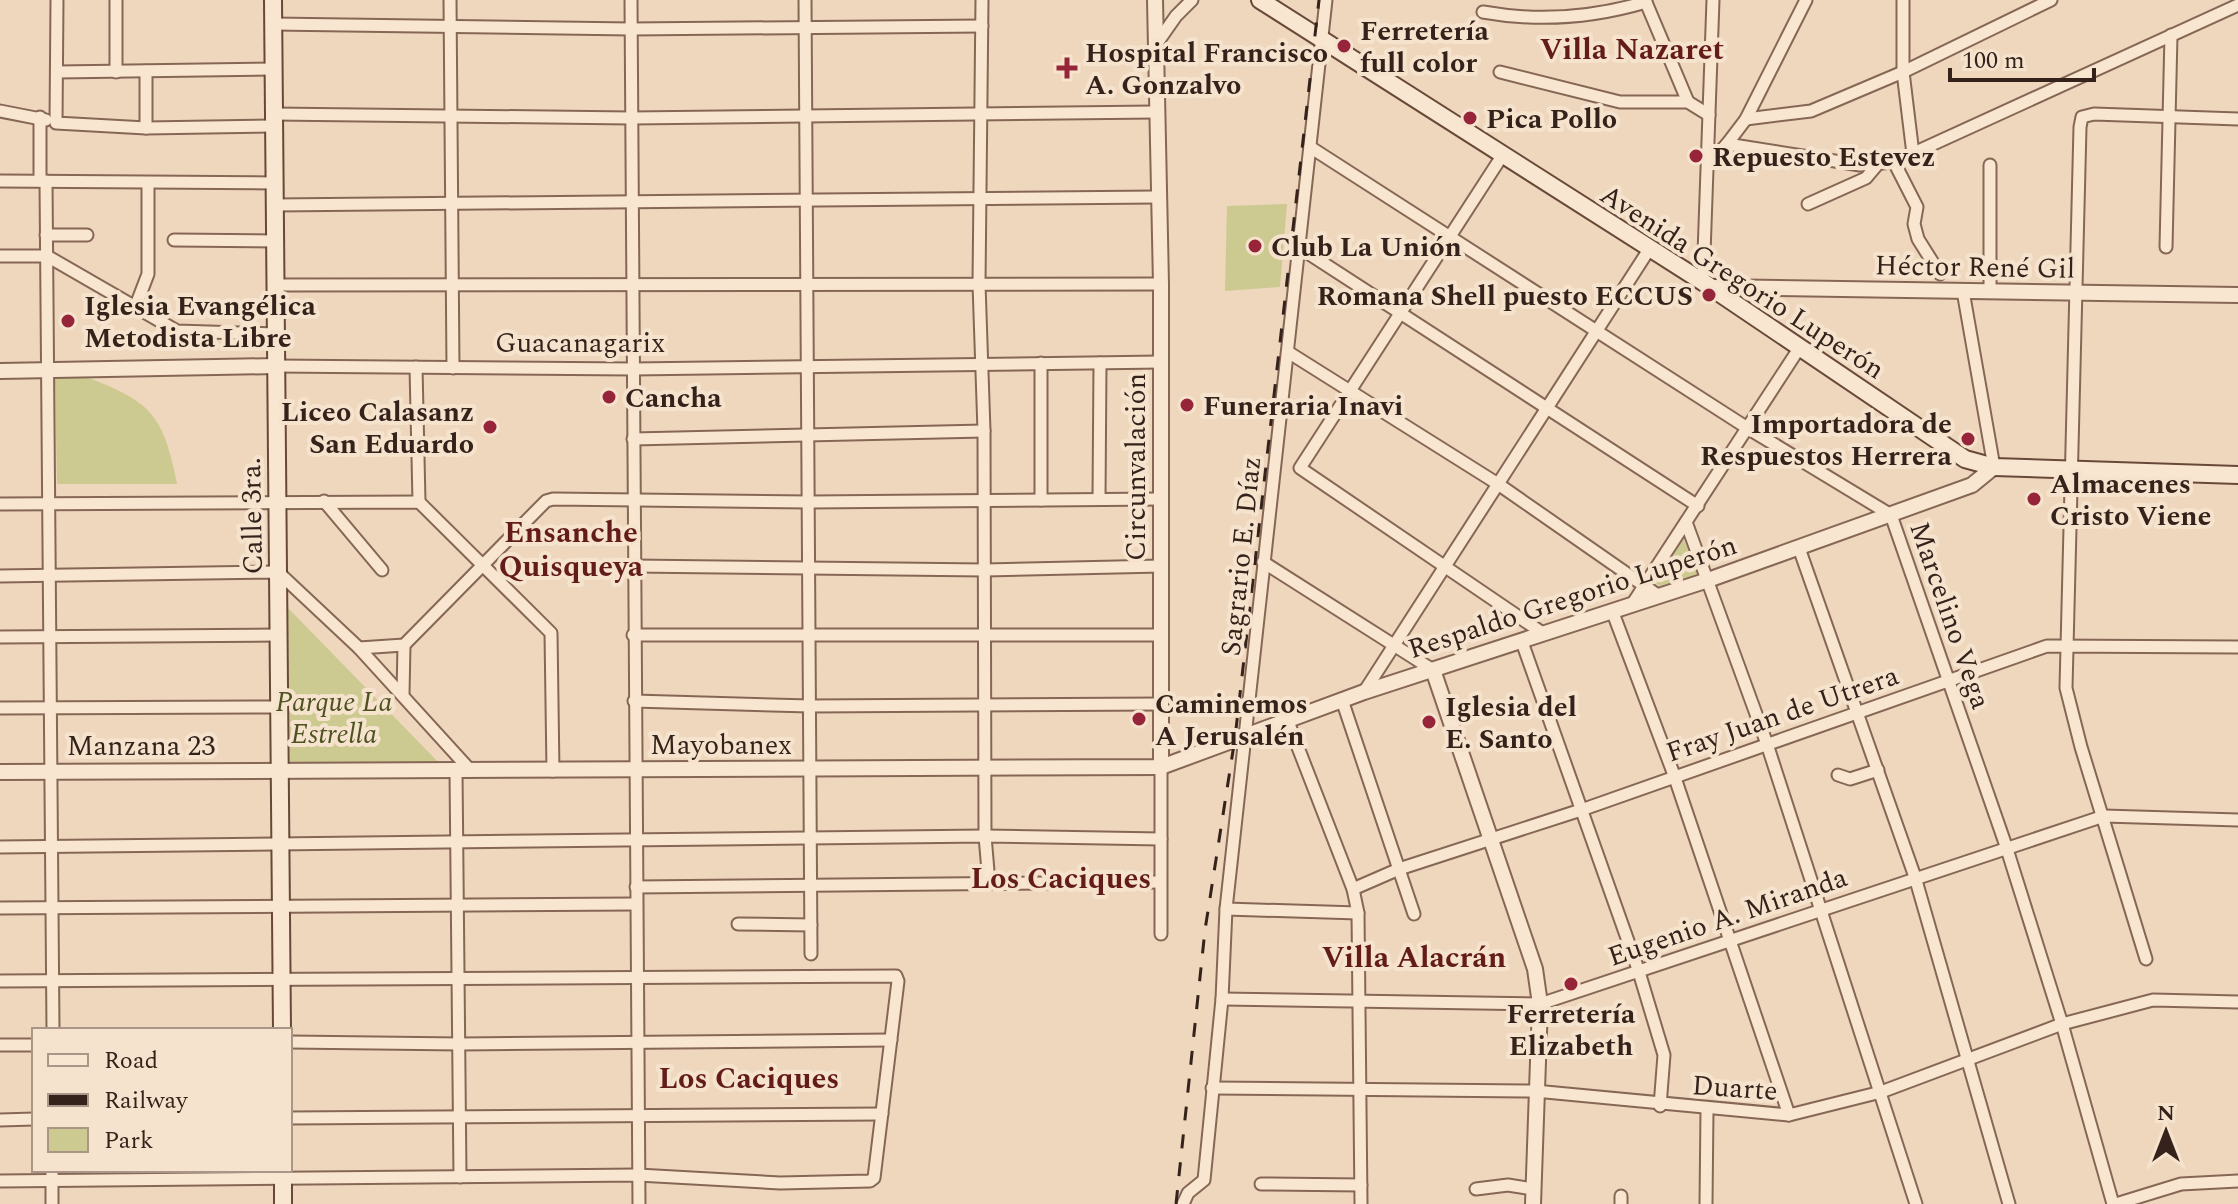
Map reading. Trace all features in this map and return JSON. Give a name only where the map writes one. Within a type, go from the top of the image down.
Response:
[{"type":"main road","name":"Calle 3ra.","points":[[273,0],[282,1028]]},
{"type":"main road","name":"Avenida Gregorio Luperón","points":[[1260,0],[1707,284],[1965,459],[1994,467],[2238,475]]},
{"type":"main road","points":[[283,1174],[283,1204]]},
{"type":"street","points":[[56,123],[57,0]]},
{"type":"street","points":[[116,0],[116,72]]},
{"type":"street","points":[[450,0],[453,368]]},
{"type":"street","points":[[631,0],[639,1204]]},
{"type":"street","points":[[805,0],[811,954]]},
{"type":"street","points":[[982,0],[979,284],[984,431],[985,836],[989,883]]},
{"type":"street","name":"Circunvalación","points":[[1155,0],[1161,284],[1161,934]]},
{"type":"street","points":[[1155,47],[1176,16],[1192,0]]},
{"type":"street","name":"Sagrario E. Díaz","points":[[1183,1204],[1188,1193],[1204,1180],[1222,999],[1226,909],[1326,0]]},
{"type":"street","points":[[1707,284],[1713,0]]},
{"type":"street","points":[[1710,163],[1746,119],[1806,0]]},
{"type":"street","points":[[1903,0],[1903,72],[1913,154]]},
{"type":"street","points":[[1746,119],[1811,111],[1903,72],[2051,0]]},
{"type":"street","points":[[1483,12],[1536,19],[1615,11],[1645,1],[1688,102]]},
{"type":"street","points":[[1727,144],[1877,165],[1894,162],[2238,5]]},
{"type":"street","points":[[273,24],[631,29],[982,26]]},
{"type":"street","points":[[2166,247],[2171,35]]},
{"type":"street","points":[[57,72],[274,69]]},
{"type":"street","points":[[146,71],[146,128]]},
{"type":"street","points":[[1500,72],[1620,102],[1688,102],[1709,115]]},
{"type":"street","points":[[0,111],[40,117],[56,123],[146,128],[274,120],[451,115],[631,118],[1155,112]]},
{"type":"street","points":[[40,117],[47,256],[53,1028]]},
{"type":"street","points":[[2146,959],[2066,688],[2070,644],[2082,117],[2238,119]]},
{"type":"street","name":"Marcelino Vega","points":[[1310,147],[1600,330],[1749,429],[1891,515],[2006,846],[2114,1204]]},
{"type":"street","points":[[1502,156],[1300,468],[1544,634]]},
{"type":"street","points":[[1894,162],[1917,207],[1914,224],[1918,239],[1940,274]]},
{"type":"street","points":[[1808,204],[1866,178],[1877,165]]},
{"type":"street","points":[[1990,165],[1990,291]]},
{"type":"street","points":[[0,181],[148,185],[274,183]]},
{"type":"street","points":[[135,308],[148,274],[148,185]]},
{"type":"street","points":[[274,205],[1157,197]]},
{"type":"street","points":[[46,235],[87,235]]},
{"type":"street","points":[[174,240],[275,241]]},
{"type":"street","points":[[1300,248],[1698,506]]},
{"type":"street","points":[[1364,692],[1445,564],[1550,409],[1650,248]]},
{"type":"street","points":[[0,256],[47,256],[177,331],[275,334]]},
{"type":"street","points":[[275,285],[1161,284]]},
{"type":"street","name":"Héctor René Gil","points":[[1707,284],[2238,295]]},
{"type":"street","points":[[1963,291],[1994,467]]},
{"type":"street","points":[[1631,606],[1800,347]]},
{"type":"street","points":[[1288,352],[1498,484],[1659,596]]},
{"type":"street","name":"Guacanagarix","points":[[0,371],[275,366],[633,369],[807,364],[1161,362]]},
{"type":"street","points":[[1041,363],[1041,500]]},
{"type":"street","points":[[1099,499],[1100,363]]},
{"type":"street","points":[[416,367],[419,502],[551,633],[553,771]]},
{"type":"street","points":[[633,439],[984,431]]},
{"type":"street","name":"Respaldo Gregorio Luperón","points":[[1161,767],[1246,733],[1364,692],[1613,613],[1891,515],[1972,485],[1994,467]]},
{"type":"street","points":[[359,648],[404,645],[546,501],[1161,499]]},
{"type":"street","points":[[324,501],[382,570]]},
{"type":"street","points":[[0,504],[419,502]]},
{"type":"street","points":[[1686,522],[1823,908],[1916,1204]]},
{"type":"street","points":[[1799,548],[1915,877],[2009,1204]]},
{"type":"street","points":[[1263,562],[1433,670],[1493,837],[1535,969],[1540,1004],[1533,1197],[1508,1185],[1476,1189]]},
{"type":"street","points":[[633,566],[985,570],[1161,566]]},
{"type":"street","points":[[0,576],[278,572],[403,694],[463,771],[458,844],[460,1177]]},
{"type":"street","points":[[1613,613],[1674,775],[1727,940],[1789,1115]]},
{"type":"street","points":[[0,637],[278,635]]},
{"type":"street","points":[[633,635],[986,638],[1161,635]]},
{"type":"street","points":[[1522,642],[1584,809],[1664,1055],[1660,1106]]},
{"type":"street","points":[[403,694],[404,645]]},
{"type":"street","name":"Fray Juan de Utrera","points":[[1353,889],[1399,869],[1584,809],[2047,646],[2238,647]]},
{"type":"street","points":[[1342,700],[1414,914]]},
{"type":"street","points":[[634,701],[810,706],[1161,704]]},
{"type":"street","points":[[0,708],[280,707]]},
{"type":"street","points":[[1287,719],[1353,889],[1358,913],[1361,1204]]},
{"type":"street","name":"Mayobanex","points":[[282,771],[810,771],[1161,767]]},
{"type":"street","points":[[1838,775],[1850,779],[1878,770]]},
{"type":"street","name":"Manzana 23","points":[[0,772],[282,771]]},
{"type":"street","name":"Eugenio A. Miranda","points":[[1222,999],[1540,1004],[2006,846],[2104,816],[2238,820]]},
{"type":"street","points":[[0,847],[985,836],[1161,839]]},
{"type":"street","points":[[636,887],[1160,882]]},
{"type":"street","points":[[0,908],[635,904]]},
{"type":"street","points":[[1226,909],[1358,913]]},
{"type":"street","points":[[738,924],[811,925]]},
{"type":"street","points":[[0,981],[896,976],[874,1178],[870,1181],[780,1183],[638,1175],[460,1177],[283,1174],[52,1175],[0,1181]]},
{"type":"street","name":"Duarte","points":[[1212,1088],[1535,1091],[1660,1106],[1789,1115],[1881,1092],[2062,1024],[2153,1000],[2238,1002]]},
{"type":"street","points":[[292,1042],[461,1044],[891,1040]]},
{"type":"street","points":[[0,1045],[32,1045]]},
{"type":"street","points":[[1706,1204],[1707,1110]]},
{"type":"street","points":[[292,1118],[638,1113],[882,1114]]},
{"type":"street","points":[[0,1120],[32,1119]]},
{"type":"street","points":[[52,1175],[52,1204]]},
{"type":"street","points":[[2114,1204],[2181,1184],[2238,1181]]},
{"type":"street","points":[[1261,1184],[1361,1185]]},
{"type":"green space","name":"Club La Unión","points":[[1287,204],[1280,287],[1225,291],[1227,206]]},
{"type":"green space","points":[[86,377],[126,395],[151,414],[166,442],[177,484],[57,484],[55,378]]},
{"type":"green space","points":[[1682,536],[1700,576],[1662,588],[1652,580]]},
{"type":"green space","name":"Parque La Estrella","points":[[288,608],[440,764],[290,765]]},
{"type":"railway","points":[[1176,1204],[1205,930],[1235,738],[1319,0]]},
{"type":"place","name":"Ferretería full color","points":[[1344,46]]},
{"type":"place","name":"Hospital Francisco A. Gonzalvo","points":[[1067,68]]},
{"type":"place","name":"Pica Pollo","points":[[1470,118]]},
{"type":"place","name":"Repuesto Estevez","points":[[1696,156]]},
{"type":"place","name":"Club La Unión","points":[[1255,246]]},
{"type":"place","name":"Romana Shell puesto ECCUS","points":[[1709,295]]},
{"type":"place","name":"Iglesia Evangélica Metodista Libre","points":[[68,321]]},
{"type":"place","name":"Cancha","points":[[609,397]]},
{"type":"place","name":"Funeraria Inavi","points":[[1187,405]]},
{"type":"place","name":"Liceo Calasanz San Eduardo","points":[[490,427]]},
{"type":"place","name":"Importadora de Respuestos Herrera","points":[[1968,439]]},
{"type":"place","name":"Almacenes Cristo Viene","points":[[2034,499]]},
{"type":"place","name":"Caminemos A Jerusalén","points":[[1139,719]]},
{"type":"place","name":"Iglesia del E. Santo","points":[[1429,722]]},
{"type":"place","name":"Ferretería Elizabeth","points":[[1571,984]]},
{"type":"district","name":"Villa Nazaret","points":[[1632,49]]},
{"type":"district","name":"Ensanche Quisqueya","points":[[571,549]]},
{"type":"district","name":"Los Caciques","points":[[1061,878]]},
{"type":"district","name":"Villa Alacrán","points":[[1414,957]]},
{"type":"district","name":"Los Caciques","points":[[749,1078]]}]
